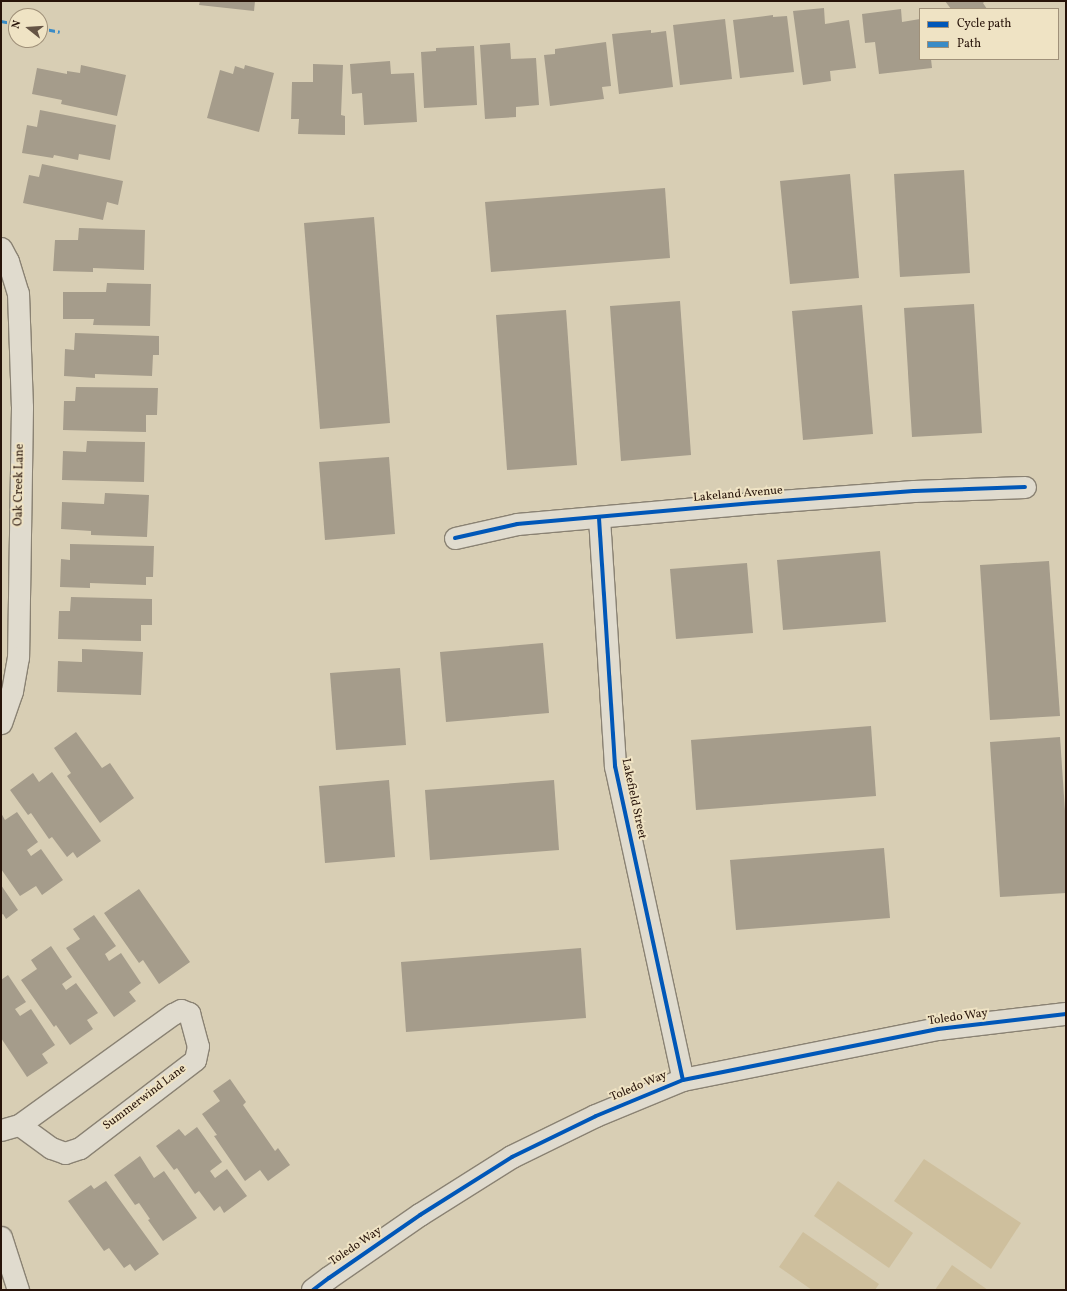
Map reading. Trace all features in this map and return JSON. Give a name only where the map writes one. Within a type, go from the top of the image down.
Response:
[{"type":"main road","name":"Toledo Way","points":[[314,1290],[328,1278],[420,1215],[512,1156],[596,1116],[682,1080],[938,1029],[1066,1014]]},
{"type":"street","name":"Oak Creek Lane","points":[[1,248],[8,261],[18,293],[22,407],[18,657],[12,691],[1,723]]},
{"type":"street","name":"Lakeland Avenue","points":[[455,538],[517,524],[599,518],[753,503],[914,492],[1025,487]]},
{"type":"street","name":"Lakefield Street","points":[[599,518],[615,766],[682,1080]]},
{"type":"street","name":"Summerwind Lane","points":[[181,1010],[189,1013],[198,1046],[195,1060],[80,1148],[65,1153],[51,1148],[10,1127],[173,1014],[181,1010]]},
{"type":"street","points":[[1,1237],[18,1290]]},
{"type":"shaded area","points":[[924,1159],[1021,1223],[991,1269],[894,1201]]},
{"type":"shaded area","points":[[838,1181],[913,1233],[889,1268],[814,1216]]},
{"type":"shaded area","points":[[803,1232],[879,1284],[875,1290],[812,1290],[779,1267]]},
{"type":"shaded area","points":[[952,1265],[988,1290],[935,1290]]},
{"type":"building","points":[[200,1],[255,1],[254,11],[199,5]]},
{"type":"building","points":[[945,1],[985,1],[983,3],[986,8],[950,8]]},
{"type":"building","points":[[824,8],[825,24],[849,20],[856,68],[830,71],[831,81],[803,85],[793,11]]},
{"type":"building","points":[[901,9],[902,22],[919,19],[919,60],[931,60],[932,68],[879,74],[875,42],[865,43],[862,14]]},
{"type":"building","points":[[773,15],[773,17],[787,16],[794,72],[740,78],[733,20]]},
{"type":"building","points":[[725,19],[732,79],[680,85],[673,25]]},
{"type":"building","points":[[651,30],[651,33],[666,31],[673,87],[619,94],[612,34]]},
{"type":"building","points":[[606,42],[611,86],[602,87],[604,99],[550,106],[544,55],[555,54],[555,49]]},
{"type":"building","points":[[510,43],[511,59],[536,58],[539,105],[516,107],[516,117],[485,119],[480,45]]},
{"type":"building","points":[[474,46],[477,105],[424,108],[421,52],[436,51],[436,48]]},
{"type":"building","points":[[390,61],[391,74],[414,73],[417,122],[364,125],[362,93],[352,94],[350,64]]},
{"type":"building","points":[[313,64],[343,65],[341,115],[345,116],[345,135],[298,134],[299,119],[291,119],[292,82],[313,82]]},
{"type":"building","points":[[81,65],[126,75],[117,116],[61,104],[62,100],[32,94],[37,68],[67,74],[67,71],[80,73]]},
{"type":"building","points":[[245,65],[274,73],[259,132],[207,118],[220,70],[233,74],[235,66],[244,69]]},
{"type":"building","points":[[40,110],[116,125],[110,160],[79,154],[78,160],[54,155],[53,158],[22,153],[27,125],[37,127]]},
{"type":"building","points":[[42,164],[123,181],[118,205],[107,202],[103,220],[23,203],[29,175],[39,177]]},
{"type":"building","points":[[964,170],[970,273],[900,277],[894,174]]},
{"type":"building","points":[[850,174],[859,278],[790,284],[780,181]]},
{"type":"building","points":[[665,188],[670,258],[491,272],[485,202]]},
{"type":"building","points":[[374,217],[390,423],[320,429],[304,223]]},
{"type":"building","points":[[79,228],[145,230],[144,270],[93,268],[93,272],[53,271],[55,240],[78,240]]},
{"type":"building","points":[[107,283],[151,284],[150,326],[93,325],[94,319],[63,319],[63,292],[106,292]]},
{"type":"building","points":[[680,301],[691,455],[621,461],[610,306]]},
{"type":"building","points":[[974,304],[982,433],[912,437],[904,308]]},
{"type":"building","points":[[862,305],[873,434],[803,440],[792,311]]},
{"type":"building","points":[[566,310],[577,465],[507,470],[496,315]]},
{"type":"building","points":[[75,333],[159,336],[159,355],[153,355],[152,376],[95,374],[95,378],[64,376],[65,349],[74,350]]},
{"type":"building","points":[[76,387],[158,388],[157,415],[146,415],[146,432],[63,430],[64,401],[75,401]]},
{"type":"building","points":[[87,441],[145,442],[144,482],[62,480],[63,451],[86,452]]},
{"type":"building","points":[[389,457],[395,534],[325,540],[319,462]]},
{"type":"building","points":[[105,493],[149,495],[147,537],[91,535],[91,531],[61,529],[62,502],[104,504]]},
{"type":"building","points":[[70,544],[154,546],[153,577],[146,577],[146,585],[90,583],[90,588],[60,587],[61,559],[70,560]]},
{"type":"building","points":[[880,551],[886,622],[783,630],[777,560]]},
{"type":"building","points":[[1049,561],[1060,716],[990,720],[980,565]]},
{"type":"building","points":[[747,563],[753,633],[676,639],[670,569]]},
{"type":"building","points":[[71,597],[152,599],[152,625],[141,625],[141,641],[58,639],[59,611],[70,611]]},
{"type":"building","points":[[543,643],[549,713],[446,722],[440,652]]},
{"type":"building","points":[[82,649],[143,652],[141,695],[57,692],[58,661],[82,662]]},
{"type":"building","points":[[400,668],[406,745],[336,750],[330,673]]},
{"type":"building","points":[[871,726],[876,796],[696,810],[691,740]]},
{"type":"building","points":[[76,732],[102,768],[110,763],[134,798],[100,823],[67,776],[71,773],[54,748]]},
{"type":"building","points":[[1060,737],[1066,826],[1066,893],[1000,897],[990,742]]},
{"type":"building","points":[[52,772],[101,841],[77,858],[73,852],[67,857],[52,837],[49,839],[31,813],[28,815],[10,790],[33,773],[39,782]]},
{"type":"building","points":[[389,780],[395,857],[325,863],[319,786]]},
{"type":"building","points":[[554,780],[559,850],[430,860],[425,790]]},
{"type":"building","points":[[17,812],[38,842],[27,850],[31,856],[41,849],[63,880],[42,895],[36,886],[20,896],[1,869],[1,813],[5,820]]},
{"type":"building","points":[[884,848],[890,918],[736,930],[730,860]]},
{"type":"building","points":[[1,885],[18,910],[6,919],[3,914],[1,915]]},
{"type":"building","points":[[139,889],[190,962],[159,984],[143,960],[139,963],[104,913]]},
{"type":"building","points":[[94,915],[116,946],[105,954],[109,961],[121,953],[141,983],[129,992],[136,1001],[114,1017],[66,948],[80,939],[73,929]]},
{"type":"building","points":[[51,946],[72,977],[62,984],[66,990],[76,983],[98,1013],[87,1020],[93,1029],[70,1045],[56,1025],[54,1027],[21,980],[37,969],[31,960]]},
{"type":"building","points":[[581,948],[586,1018],[406,1032],[401,962]]},
{"type":"building","points":[[8,975],[26,1002],[15,1009],[20,1016],[31,1009],[55,1045],[42,1054],[48,1063],[27,1077],[1,1038],[1,980]]},
{"type":"building","points":[[230,1079],[246,1102],[243,1105],[275,1151],[278,1148],[290,1165],[268,1181],[260,1170],[245,1181],[214,1136],[217,1135],[202,1114],[220,1101],[213,1091]]},
{"type":"building","points":[[197,1127],[222,1162],[210,1171],[215,1178],[227,1169],[247,1196],[224,1213],[220,1206],[214,1211],[199,1191],[195,1194],[177,1168],[174,1170],[156,1146],[179,1129],[185,1136]]},
{"type":"building","points":[[140,1156],[154,1178],[164,1171],[197,1218],[163,1241],[148,1220],[150,1219],[139,1203],[135,1205],[114,1175]]},
{"type":"building","points":[[106,1181],[159,1254],[135,1271],[130,1264],[124,1268],[109,1248],[104,1251],[68,1201],[91,1185],[94,1189]]},
{"type":"marked path","points":[[1,21],[8,22]]},
{"type":"marked path","points":[[48,30],[60,32]]},
{"type":"cycle path","points":[[455,538],[517,524],[753,503],[914,491],[1025,487]]},
{"type":"cycle path","points":[[599,518],[615,766],[683,1080]]},
{"type":"cycle path","points":[[313,1290],[420,1215],[512,1157],[596,1116],[683,1080],[938,1029],[1066,1014]]}]
